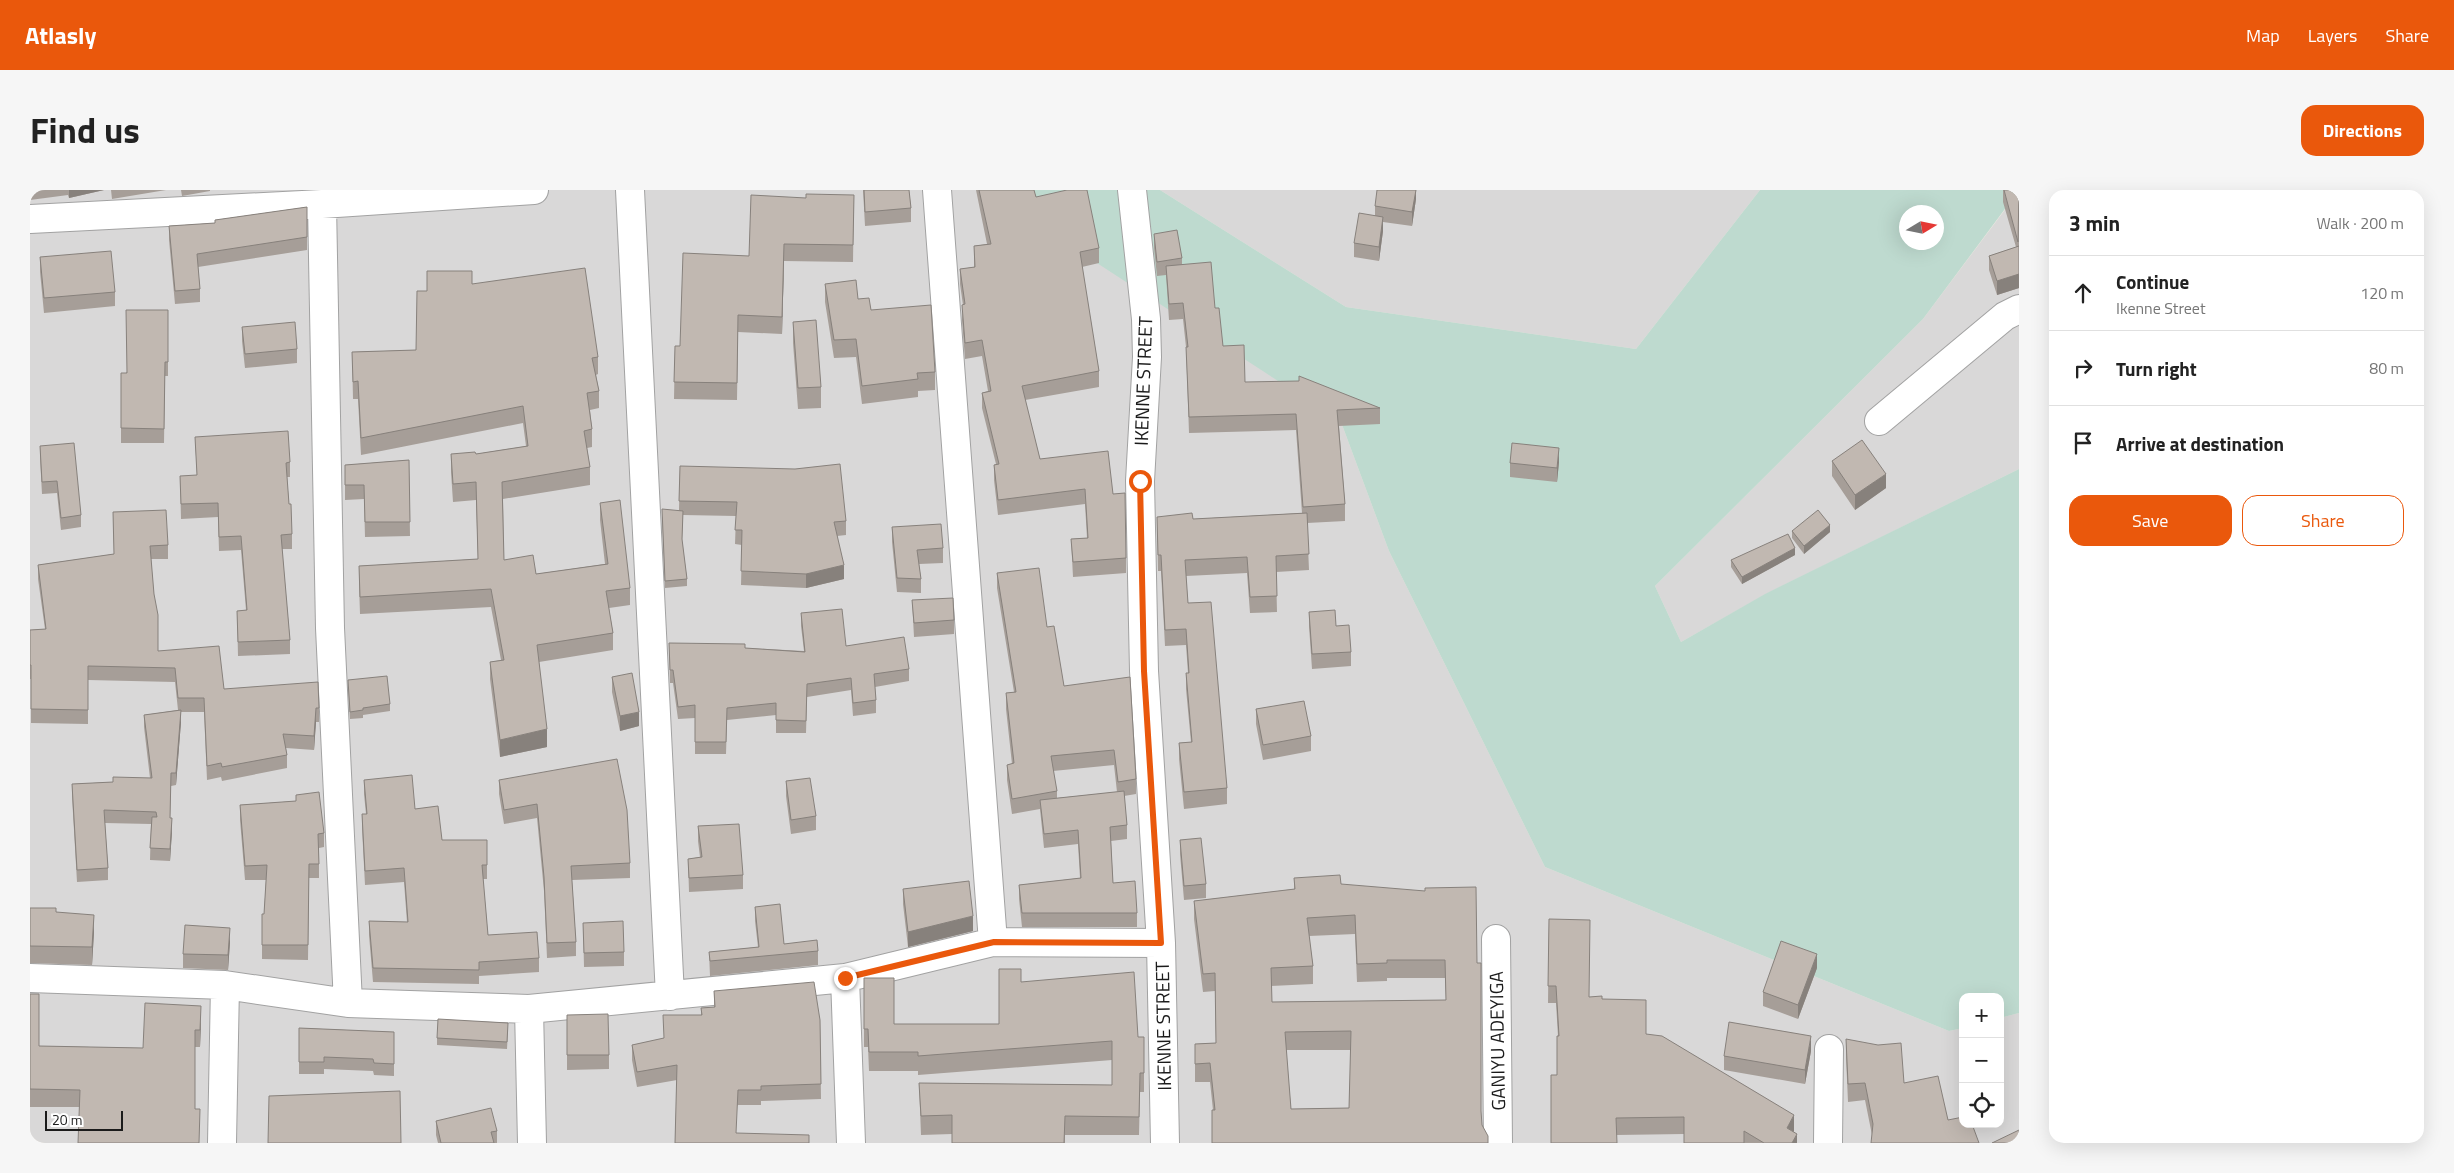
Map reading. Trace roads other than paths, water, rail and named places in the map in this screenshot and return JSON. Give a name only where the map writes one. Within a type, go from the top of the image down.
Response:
[{"type":"street","points":[[30,218],[322,204],[534,190]]},
{"type":"street","points":[[630,190],[670,996]]},
{"type":"street","points":[[937,190],[994,942]]},
{"type":"street","name":"IKENNE STREET","points":[[1132,190],[1146,319],[1147,358],[1140,481],[1144,671],[1161,943],[1165,1143]]},
{"type":"street","points":[[322,204],[330,628],[348,1003]]},
{"type":"street","points":[[1879,421],[2005,316],[2019,309]]},
{"type":"street","name":"GANIYU ADEYIGA","points":[[1496,939],[1498,1143]]},
{"type":"street","points":[[30,978],[225,985],[348,1003],[529,1008],[845,978],[994,942],[1161,943]]},
{"type":"street","points":[[845,978],[851,1143]]},
{"type":"street","points":[[222,1143],[225,985]]},
{"type":"street","points":[[529,1008],[532,1143]]},
{"type":"street","points":[[1828,1143],[1829,1049]]}]
